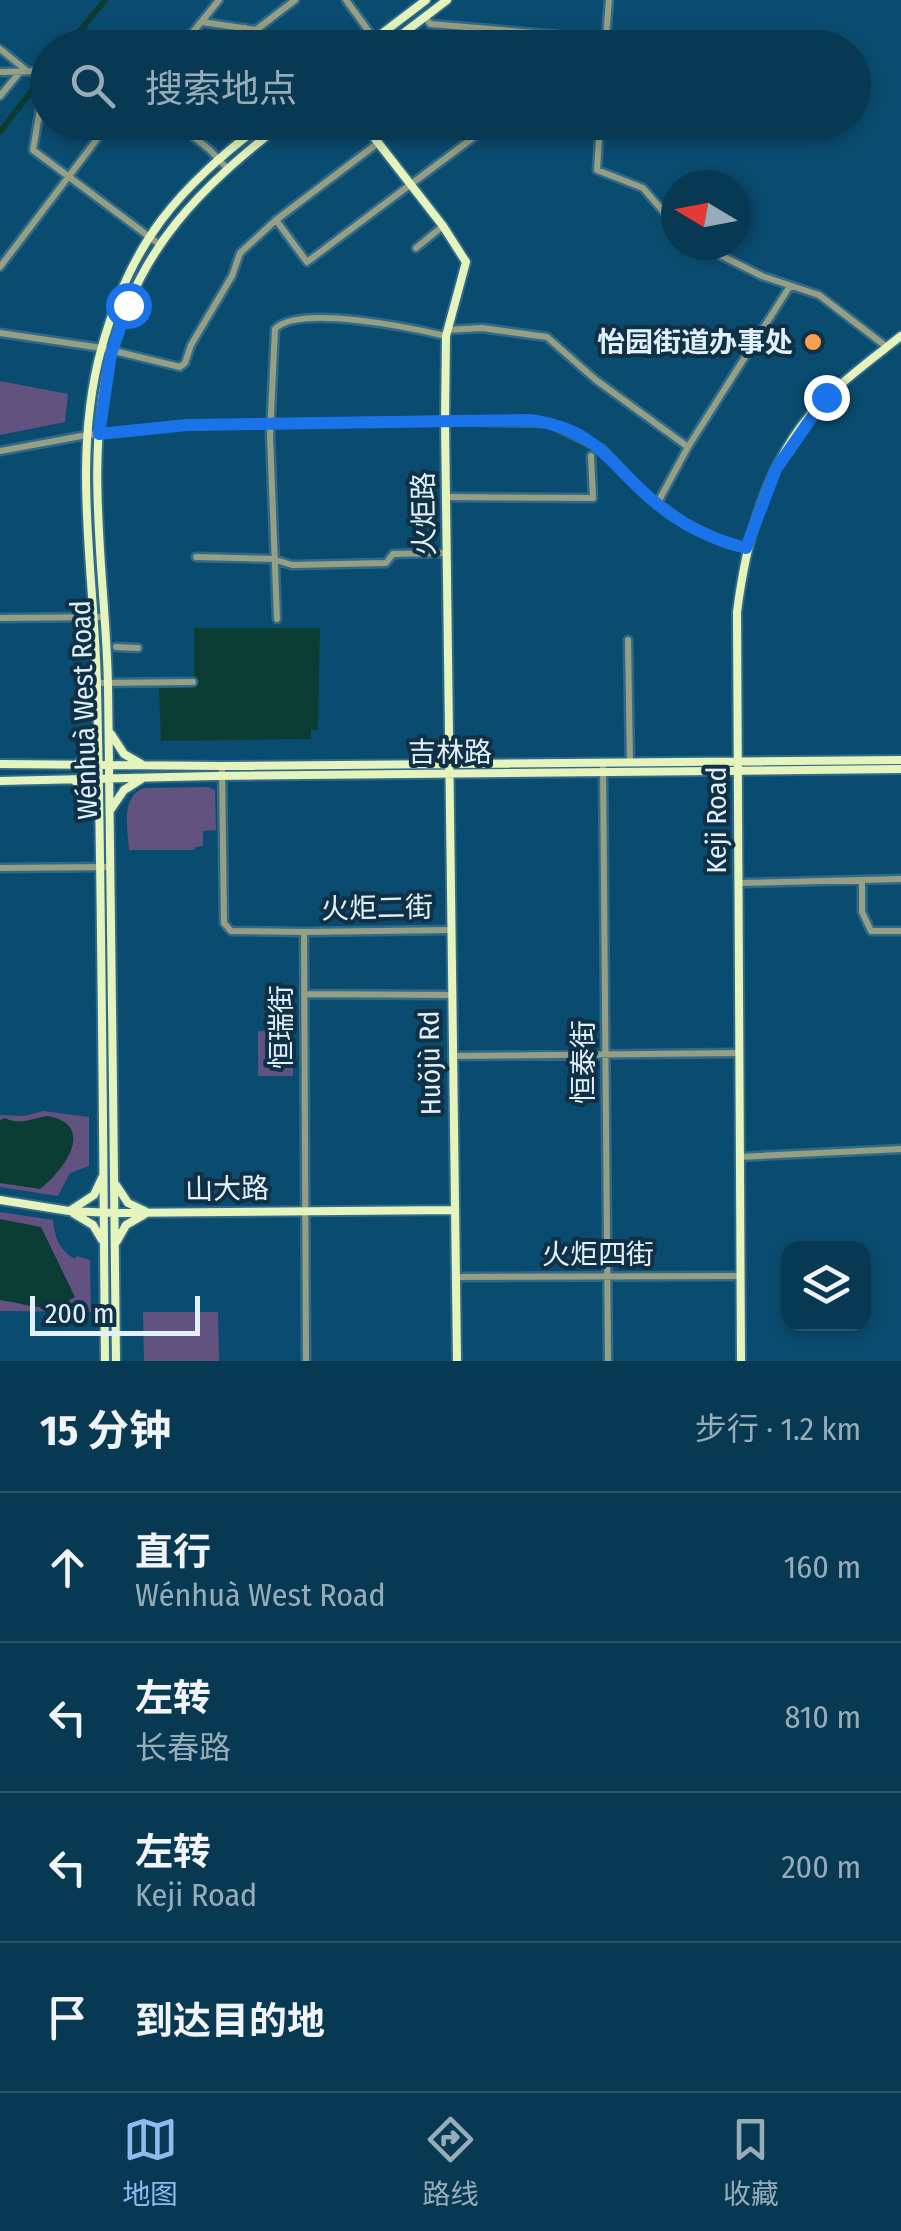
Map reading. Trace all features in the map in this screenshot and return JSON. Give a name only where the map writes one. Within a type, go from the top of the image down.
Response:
[{"type":"main road","points":[[385,30],[426,0]]},
{"type":"main road","points":[[407,30],[447,0]]},
{"type":"main road","name":"Wénhuà West Road","points":[[109,1173],[97,682],[92,618],[88,435],[91,394],[115,305],[148,237],[187,188],[241,140]]},
{"type":"main road","name":"Wénhuà West Road","points":[[116,1361],[109,1213],[108,682],[99,434],[112,350],[128,305],[159,244],[226,168],[261,140]]},
{"type":"main road","name":"火炬路","points":[[376,140],[444,226],[466,262],[447,333],[450,769]]},
{"type":"main road","name":"Keji Road","points":[[741,1361],[737,612],[746,548],[776,469],[804,424],[826,397],[901,336]]},
{"type":"main road","points":[[108,730],[124,754],[147,766]]},
{"type":"main road","points":[[67,766],[82,762],[98,731]]},
{"type":"main road","name":"吉林路","points":[[450,769],[603,774],[901,760]]},
{"type":"main road","name":"吉林路","points":[[0,764],[98,767],[145,777],[222,771],[603,763],[901,770]]},
{"type":"main road","name":"吉林路","points":[[0,781],[98,777],[147,766],[222,771]]},
{"type":"main road","name":"Huǒjù Rd","points":[[450,769],[456,1361]]},
{"type":"main road","points":[[110,813],[124,790],[145,777]]},
{"type":"main road","points":[[66,779],[86,787],[99,812]]},
{"type":"main road","points":[[110,1258],[98,1231],[69,1210],[94,1194],[109,1173],[128,1203],[150,1213]]},
{"type":"main road","name":"山大路","points":[[0,1200],[109,1213],[455,1210]]},
{"type":"main road","points":[[110,1258],[122,1230],[134,1219],[150,1213]]},
{"type":"main road","name":"Wénhuà West Road","points":[[106,1361],[110,1258]]},
{"type":"street","points":[[195,30],[219,0]]},
{"type":"street","points":[[202,22],[256,30],[294,0]]},
{"type":"street","points":[[346,0],[368,30]]},
{"type":"street","points":[[606,30],[609,0]]},
{"type":"street","points":[[426,16],[430,24],[485,30]]},
{"type":"street","points":[[0,50],[24,71]]},
{"type":"street","points":[[0,96],[24,71]]},
{"type":"street","points":[[0,72],[30,71]]},
{"type":"street","points":[[35,140],[33,150],[159,244]]},
{"type":"street","points":[[0,267],[96,140]]},
{"type":"street","points":[[198,140],[226,168]]},
{"type":"street","points":[[276,220],[307,262],[470,140]]},
{"type":"street","points":[[599,140],[597,170],[643,188],[661,209]]},
{"type":"street","points":[[0,334],[102,348],[180,367],[232,276],[240,253],[276,220],[378,143]]},
{"type":"street","points":[[416,248],[444,226]]},
{"type":"street","points":[[725,260],[819,295],[887,347]]},
{"type":"street","points":[[657,504],[688,447],[790,286]]},
{"type":"street","points":[[276,619],[272,338],[282,321],[363,320],[447,333],[482,328],[548,337],[596,380],[688,447]]},
{"type":"street","points":[[0,452],[88,435],[187,425],[530,420],[567,429],[602,448],[657,504],[705,534],[746,548]]},
{"type":"street","points":[[446,497],[593,498],[591,456]]},
{"type":"street","points":[[196,557],[273,559],[292,565],[386,563],[393,554],[446,553]]},
{"type":"street","points":[[0,618],[104,617]]},
{"type":"street","points":[[628,640],[630,763]]},
{"type":"street","points":[[116,647],[138,648]]},
{"type":"street","points":[[97,682],[192,682]]},
{"type":"street","name":"恒泰街","points":[[603,763],[608,1361]]},
{"type":"street","points":[[222,771],[224,923],[231,930],[304,932]]},
{"type":"street","points":[[0,868],[110,867]]},
{"type":"street","points":[[739,884],[901,878]]},
{"type":"street","points":[[862,881],[862,912],[871,931],[901,931]]},
{"type":"street","name":"火炬二街","points":[[304,932],[450,930]]},
{"type":"street","name":"恒瑞街","points":[[304,932],[306,1361]]},
{"type":"street","points":[[304,994],[451,995]]},
{"type":"street","points":[[452,1056],[738,1054]]},
{"type":"street","points":[[740,1157],[901,1149]]},
{"type":"street","name":"火炬四街","points":[[456,1277],[740,1276]]},
{"type":"shaded area","points":[[0,381],[68,394],[65,422],[0,435]]},
{"type":"shaded area","points":[[194,628],[320,628],[318,730],[311,730],[311,739],[161,741],[159,688],[194,685]]},
{"type":"shaded area","points":[[144,788],[215,790],[216,830],[203,831],[203,846],[194,850],[129,850],[127,814],[136,792]]},
{"type":"shaded area","points":[[258,1031],[293,1031],[293,1076],[258,1076]]},
{"type":"shaded area","points":[[43,1111],[89,1117],[89,1166],[70,1173],[58,1196],[0,1187],[0,1115],[24,1116]]},
{"type":"shaded area","points":[[48,1116],[63,1121],[71,1129],[73,1138],[66,1160],[40,1189],[0,1183],[0,1120]]},
{"type":"shaded area","points":[[0,1212],[53,1220],[61,1247],[75,1259],[76,1256],[90,1260],[91,1312],[0,1311]]},
{"type":"shaded area","points":[[0,1219],[41,1227],[75,1297],[46,1307],[0,1300]]},
{"type":"shaded area","points":[[143,1312],[218,1312],[219,1361],[144,1361]]},
{"type":"waterway","points":[[81,30],[105,0]]},
{"type":"waterway","points":[[0,132],[30,93]]},
{"type":"place","name":"怡园街道办事处","points":[[813,342]]},
{"type":"route","points":[[128,305],[111,354],[99,434],[187,425],[530,420],[550,423],[602,448],[646,495],[686,524],[724,543],[746,548],[776,469],[826,397]]}]
